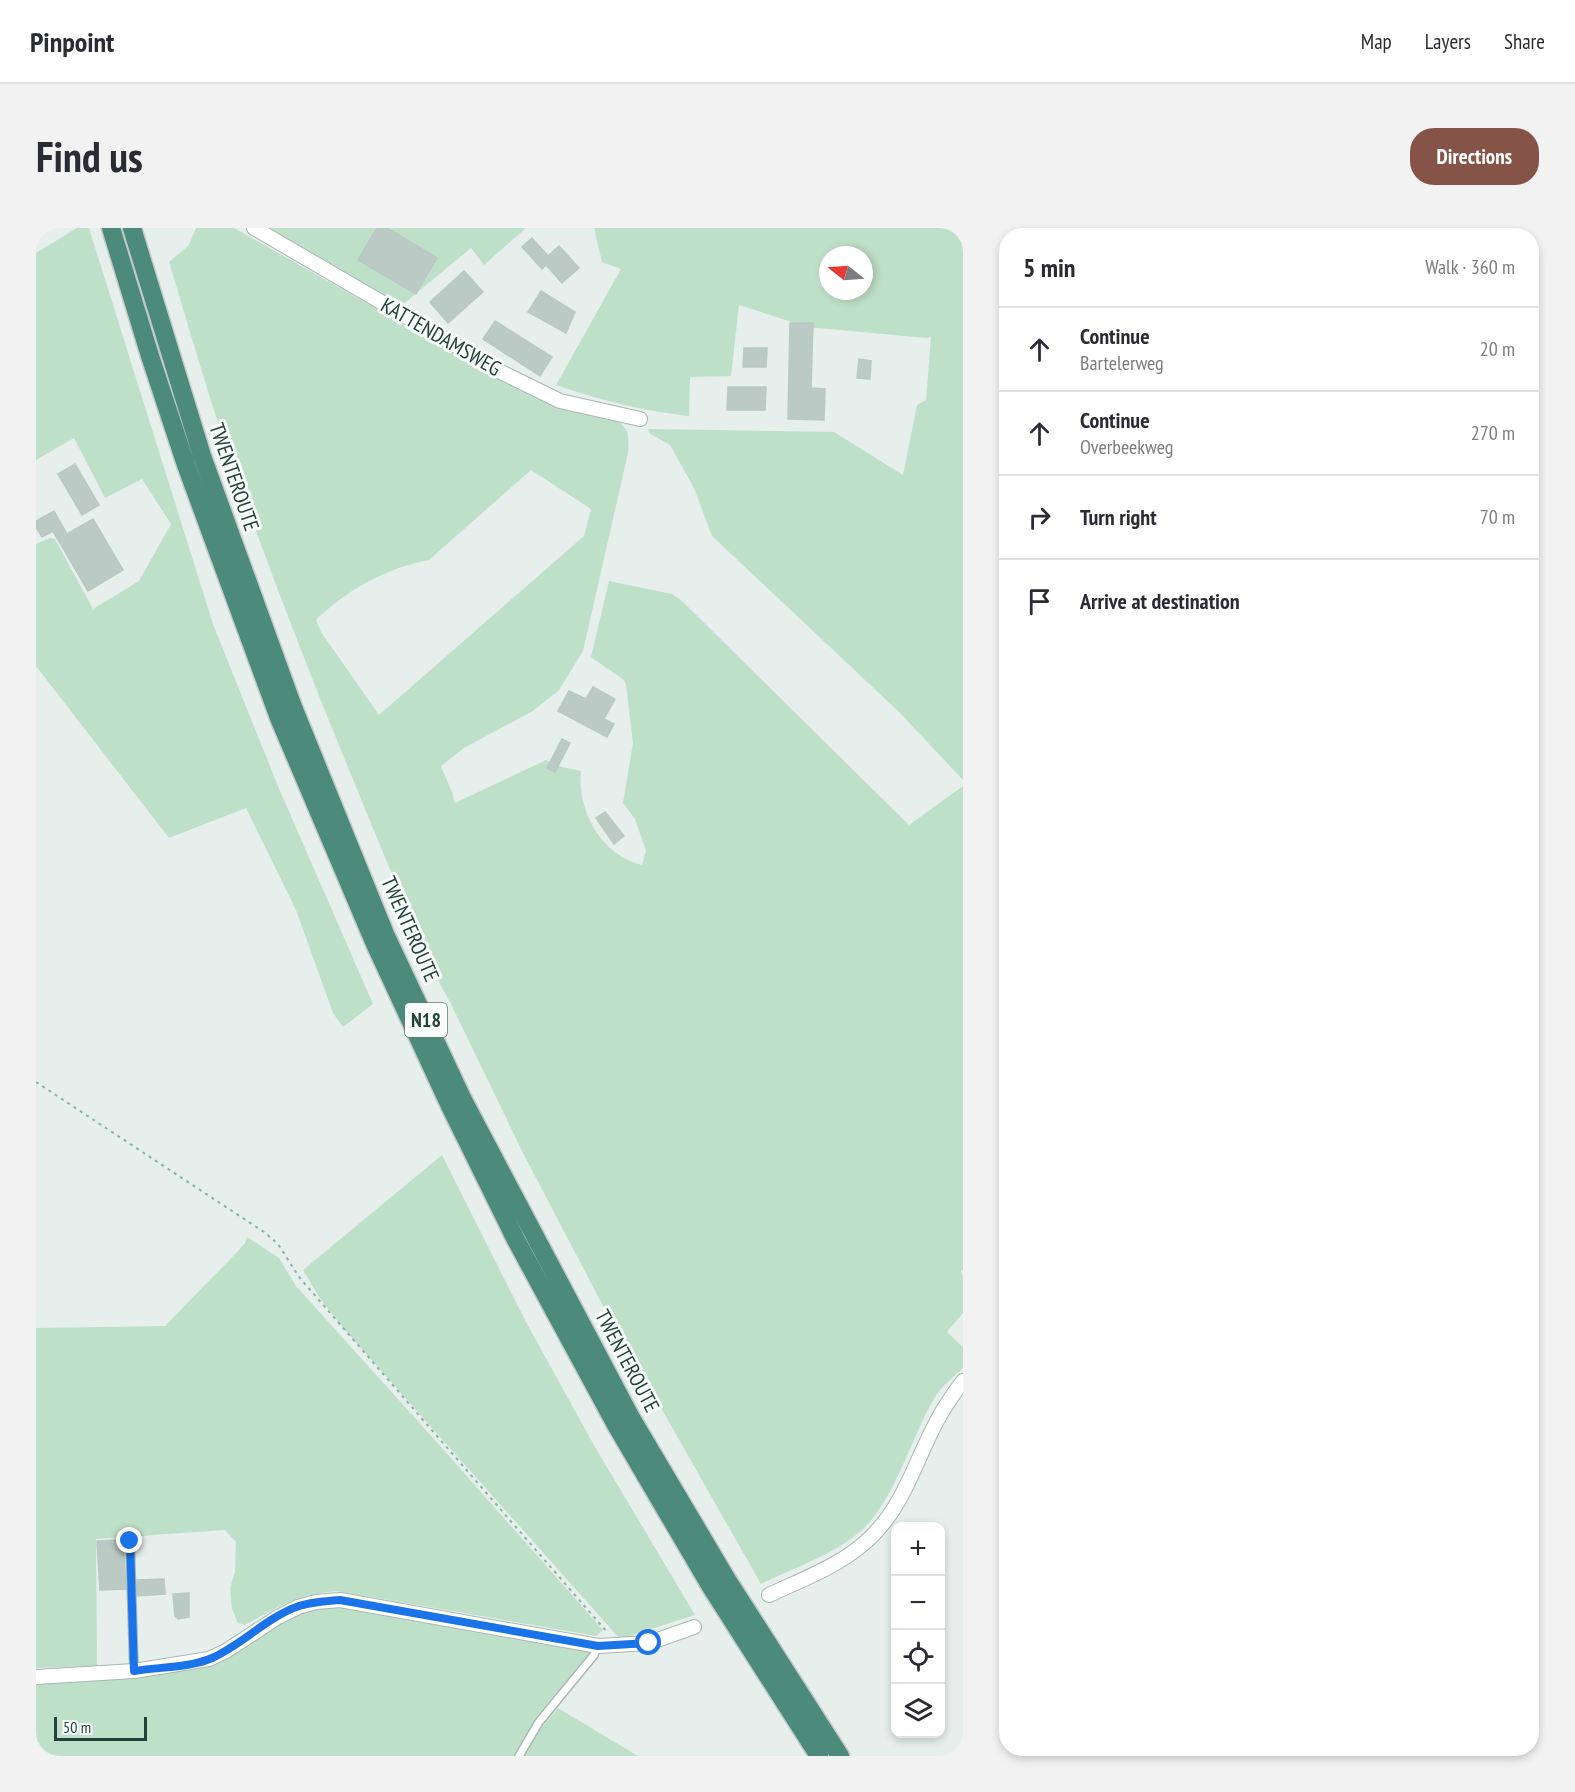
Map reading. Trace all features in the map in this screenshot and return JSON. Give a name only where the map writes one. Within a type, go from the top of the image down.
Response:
[{"type":"highway","name":"TWENTEROUTE","points":[[111,228],[182,454],[279,718],[375,944],[450,1106],[516,1240],[616,1425],[711,1587],[819,1756]]},
{"type":"highway","name":"TWENTEROUTE","points":[[132,228],[206,467],[293,706],[386,934],[463,1100],[630,1416],[726,1578],[840,1756]]},
{"type":"street","name":"KATTENDAMSWEG","points":[[254,228],[502,374],[560,401],[640,419]]},
{"type":"street","points":[[769,1595],[832,1565],[857,1549],[884,1522],[909,1482],[937,1421],[963,1381]]},
{"type":"street","points":[[36,1677],[134,1671],[209,1659],[298,1607],[316,1602],[340,1600],[604,1646],[649,1643],[694,1627]]},
{"type":"lane","points":[[130,1541],[134,1671]]},
{"type":"lane","points":[[519,1756],[539,1722],[604,1646]]},
{"type":"path","points":[[36,1082],[264,1232],[278,1244],[299,1277],[606,1630],[604,1646]]},
{"type":"green space","points":[[77,228],[89,228],[213,624],[280,791],[373,1004],[343,1027],[333,1013],[296,910],[246,808],[169,838],[36,666],[36,544],[50,538],[55,539],[93,609],[139,581],[171,524],[142,479],[105,498],[74,438],[36,460],[36,253]]},
{"type":"green space","points":[[196,228],[234,228],[501,379],[616,419],[626,431],[628,453],[583,651],[559,690],[533,711],[464,748],[441,766],[455,803],[546,760],[562,767],[581,771],[583,801],[595,829],[615,852],[627,860],[642,865],[646,851],[635,819],[623,803],[633,743],[626,685],[624,680],[591,657],[609,581],[672,594],[681,600],[909,825],[963,786],[963,1269],[961,1271],[963,1313],[947,1332],[963,1347],[963,1368],[937,1394],[894,1484],[874,1517],[851,1539],[827,1554],[761,1584],[602,1304],[523,1153],[433,971],[305,660],[225,444],[169,262],[189,245]],"holes":[[[531,470],[591,509],[584,536],[379,715],[321,632],[316,620],[340,599],[383,574],[429,560]]]},
{"type":"green space","points":[[262,228],[526,228],[484,265],[471,248],[401,306]]},
{"type":"green space","points":[[594,228],[963,228],[963,780],[899,712],[712,536],[694,488],[670,445],[649,433],[648,429],[834,432],[903,475],[917,405],[926,400],[931,337],[807,327],[739,305],[731,376],[690,377],[689,416],[621,404],[556,385],[621,269],[602,262]]},
{"type":"green space","points":[[442,1155],[526,1322],[595,1447],[695,1615],[620,1639],[344,1329],[319,1297],[303,1270]]},
{"type":"green space","points":[[247,1237],[279,1258],[296,1286],[603,1630],[596,1636],[336,1591],[299,1599],[278,1607],[245,1625],[238,1623],[232,1609],[230,1588],[235,1572],[236,1542],[225,1530],[96,1539],[97,1666],[36,1668],[36,1328],[165,1326],[239,1250]]},
{"type":"green space","points":[[327,1603],[592,1650],[537,1716],[514,1756],[36,1756],[36,1679],[181,1670],[214,1665],[284,1617]]},
{"type":"green space","points":[[558,1708],[638,1756],[522,1756],[533,1737]]},
{"type":"building","points":[[377,228],[387,228],[437,258],[416,294],[358,260]]},
{"type":"building","points":[[532,238],[548,256],[559,246],[579,268],[562,283],[546,265],[542,269],[522,247]]},
{"type":"building","points":[[464,271],[483,292],[448,323],[430,302]]},
{"type":"building","points":[[541,291],[575,312],[566,333],[528,312]]},
{"type":"building","points":[[495,321],[552,357],[540,376],[483,339]]},
{"type":"building","points":[[790,323],[813,323],[811,388],[825,389],[824,420],[788,419]]},
{"type":"building","points":[[744,348],[767,348],[766,367],[743,367]]},
{"type":"building","points":[[859,359],[871,361],[870,379],[857,378]]},
{"type":"building","points":[[728,387],[766,387],[765,410],[727,410]]},
{"type":"building","points":[[75,464],[99,505],[82,515],[58,474]]},
{"type":"building","points":[[54,511],[67,534],[93,519],[123,570],[88,591],[53,531],[42,537],[36,527],[36,521]]},
{"type":"building","points":[[593,687],[615,699],[604,719],[614,724],[607,737],[558,711],[569,691],[586,699]]},
{"type":"building","points":[[562,739],[570,743],[555,772],[547,768]]},
{"type":"building","points":[[605,812],[624,836],[614,844],[596,818]]},
{"type":"building","points":[[123,1540],[126,1589],[100,1590],[97,1541]]},
{"type":"building","points":[[164,1579],[165,1594],[137,1596],[137,1580]]},
{"type":"building","points":[[189,1593],[189,1617],[178,1619],[175,1616],[173,1594]]},
{"type":"route","points":[[130,1541],[134,1671],[209,1659],[298,1607],[316,1602],[340,1600],[598,1646],[649,1643]]}]
